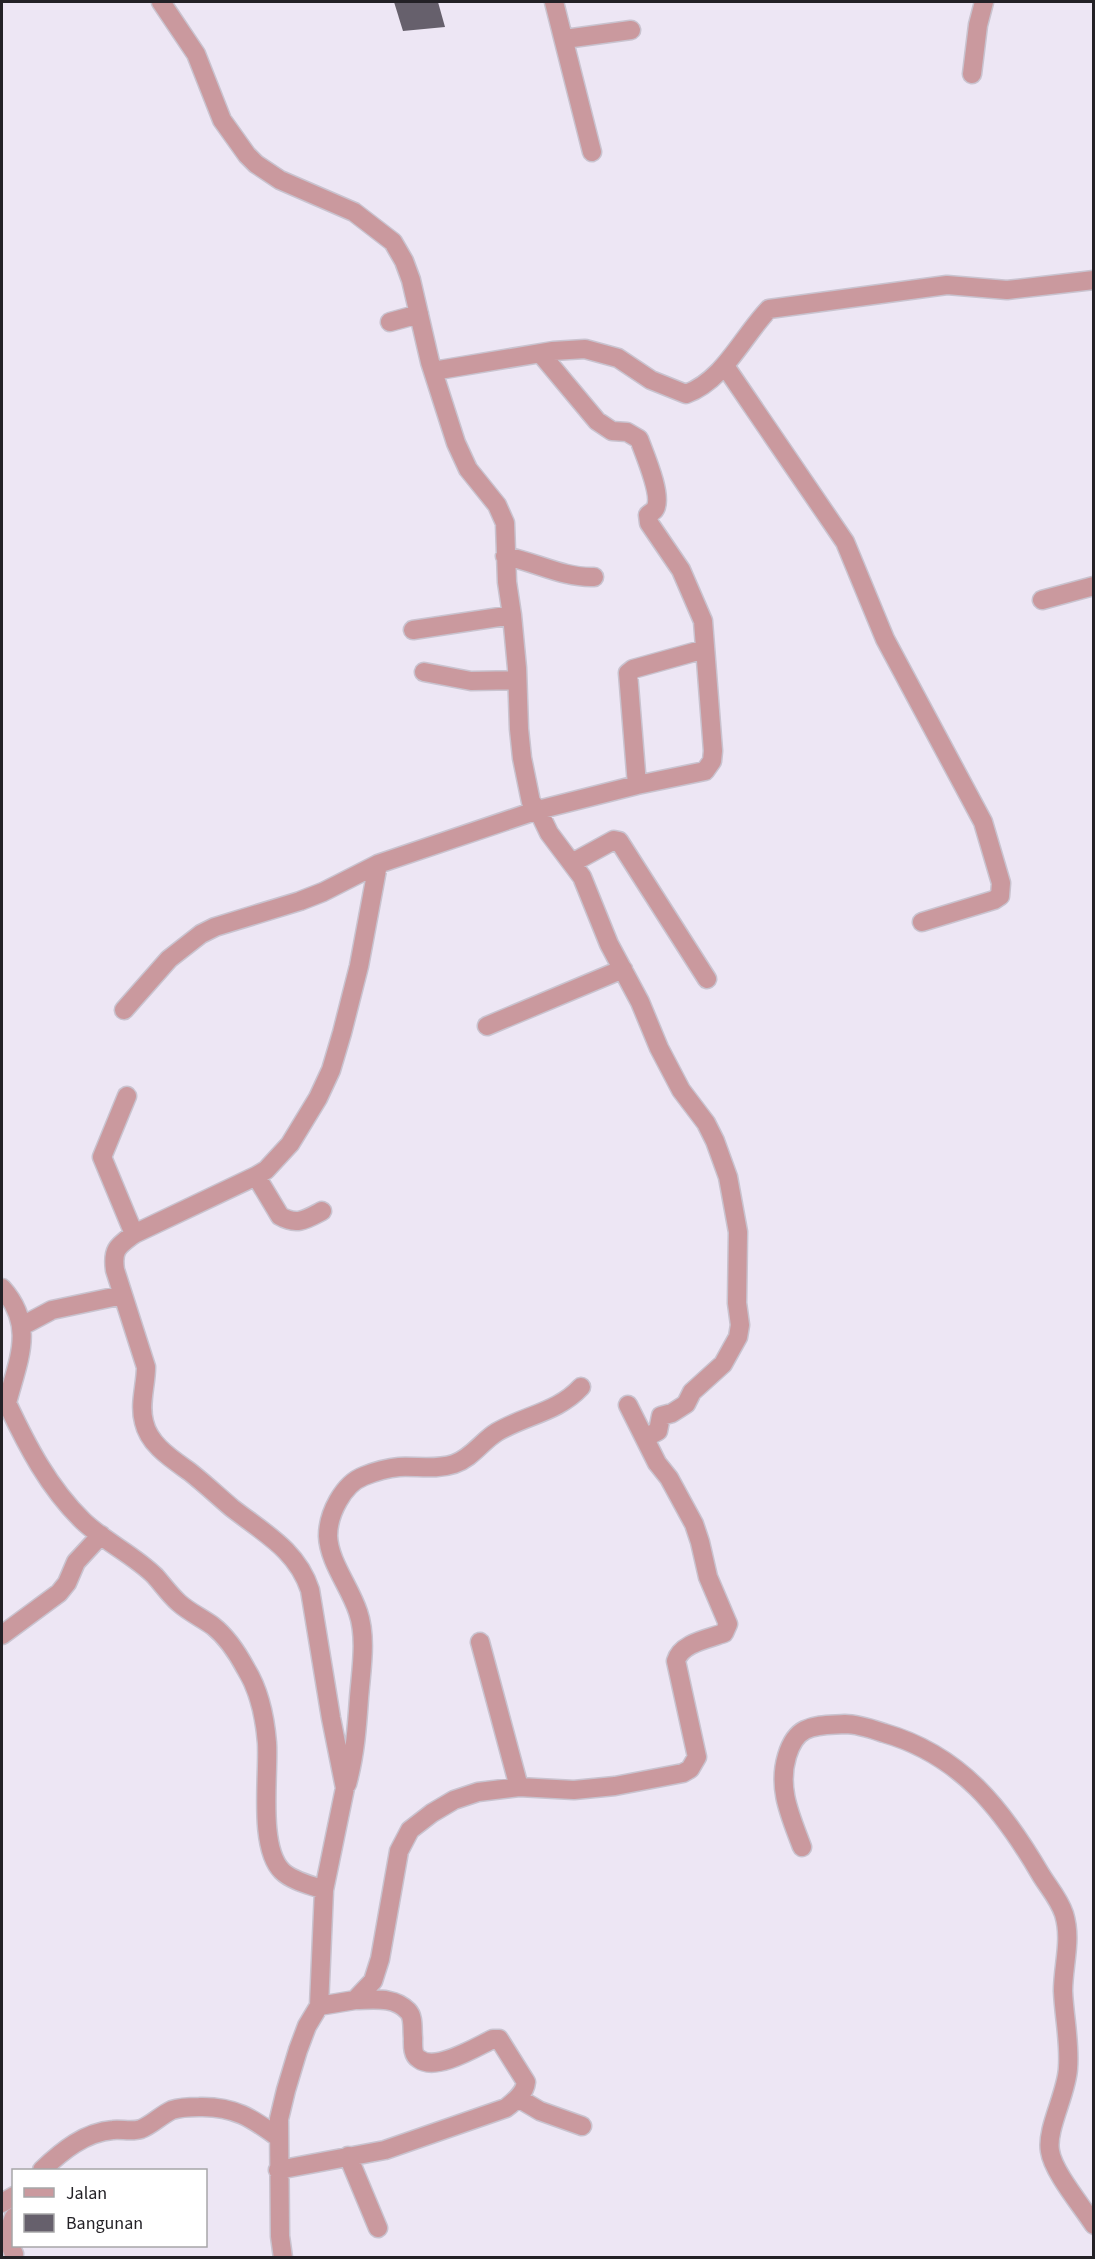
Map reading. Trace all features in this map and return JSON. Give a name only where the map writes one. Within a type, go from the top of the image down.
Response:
[{"type":"street","points":[[161,2],[196,54],[222,120],[247,155],[280,180],[354,212],[393,242],[404,261],[411,280],[448,424],[461,456],[501,514],[506,534],[505,556],[512,615],[522,758],[531,802],[538,810],[549,833],[582,877],[609,944],[681,1090],[706,1123],[716,1141],[728,1177],[738,1232],[737,1302],[740,1325],[738,1337],[723,1364],[692,1392],[686,1404],[680,1409],[661,1416],[658,1431],[645,1438]]},
{"type":"street","points":[[554,2],[592,152]]},
{"type":"street","points":[[972,74],[978,25],[984,2]]},
{"type":"street","points":[[564,39],[631,30]]},
{"type":"street","points":[[433,371],[585,349],[618,358],[651,380],[686,394],[701,389],[725,366],[753,326],[769,309],[947,285],[1007,290],[1094,280]]},
{"type":"street","points":[[390,322],[419,314]]},
{"type":"street","points":[[124,1010],[169,959],[201,934],[228,922],[323,892],[378,864],[538,810],[637,785],[705,771],[712,761],[703,621],[681,570],[649,523],[648,515],[655,509],[658,502],[650,468],[639,439],[627,432],[612,431],[597,421],[541,354]]},
{"type":"street","points":[[725,366],[845,542],[885,639],[983,822],[1001,883],[1000,896],[994,900],[922,922]]},
{"type":"street","points":[[505,556],[536,563],[578,578],[594,577]]},
{"type":"street","points":[[1042,600],[1094,586]]},
{"type":"street","points":[[413,630],[512,615]]},
{"type":"street","points":[[637,785],[628,673],[633,669],[705,650]]},
{"type":"street","points":[[424,672],[471,681],[517,680]]},
{"type":"street","points":[[572,863],[605,843],[619,841],[707,979]]},
{"type":"street","points":[[345,1788],[310,1590],[305,1574],[287,1549],[168,1455],[149,1435],[142,1408],[146,1367],[123,1295],[114,1257],[117,1247],[134,1234],[261,1173],[290,1144],[306,1120],[331,1070],[350,1005],[378,864]]},
{"type":"street","points":[[487,1026],[623,969]]},
{"type":"street","points":[[127,1096],[102,1157],[134,1234]]},
{"type":"street","points":[[261,1173],[280,1216],[286,1220],[303,1221],[322,1211]]},
{"type":"street","points":[[2,1288],[19,1316],[22,1326],[21,1350],[4,1402],[31,1453],[45,1476],[83,1521],[155,1576],[180,1604],[214,1627],[226,1639],[246,1668],[257,1691],[265,1729],[267,1815],[273,1853],[277,1864],[286,1874],[324,1890]]},
{"type":"street","points":[[22,1326],[52,1310],[123,1295]]},
{"type":"street","points":[[283,2258],[278,2170],[279,2119],[292,2069],[307,2026],[319,2006],[324,1890],[345,1788],[356,1748],[362,1658],[359,1615],[334,1558],[328,1536],[329,1526],[344,1492],[355,1480],[397,1467],[429,1468],[454,1464],[471,1455],[495,1433],[561,1404],[581,1387]]},
{"type":"street","points":[[355,2000],[370,1986],[376,1974],[398,1856],[410,1830],[432,1813],[454,1800],[478,1792],[519,1787],[574,1790],[615,1786],[683,1773],[695,1763],[697,1757],[694,1739],[676,1661],[678,1653],[684,1648],[724,1633],[728,1624],[708,1577],[694,1524],[669,1478],[657,1463],[628,1405]]},
{"type":"street","points":[[2,1635],[59,1593],[67,1583],[76,1562],[101,1535]]},
{"type":"street","points":[[480,1642],[519,1787]]},
{"type":"street","points":[[802,1847],[785,1801],[782,1780],[788,1755],[795,1739],[803,1731],[818,1726],[850,1724],[916,1744],[955,1767],[1000,1811],[1057,1899],[1064,1915],[1067,1954],[1063,1989],[1068,2068],[1049,2146],[1057,2168],[1094,2225]]},
{"type":"street","points":[[278,2170],[385,2150],[433,2134],[506,2108],[518,2098],[526,2082],[499,2039],[493,2039],[446,2061],[421,2061],[414,2051],[411,2016],[406,2009],[388,2000],[355,2000],[319,2006]]},
{"type":"street","points":[[518,2098],[547,2114],[582,2126]]},
{"type":"street","points":[[43,2169],[61,2153],[92,2135],[113,2130],[140,2129],[178,2108],[230,2109],[253,2120],[279,2138]]},
{"type":"street","points":[[348,2156],[378,2228]]},
{"type":"street","points":[[12,2225],[8,2241],[14,2253]]},
{"type":"building","points":[[394,2],[438,2],[445,27],[403,31]]}]
